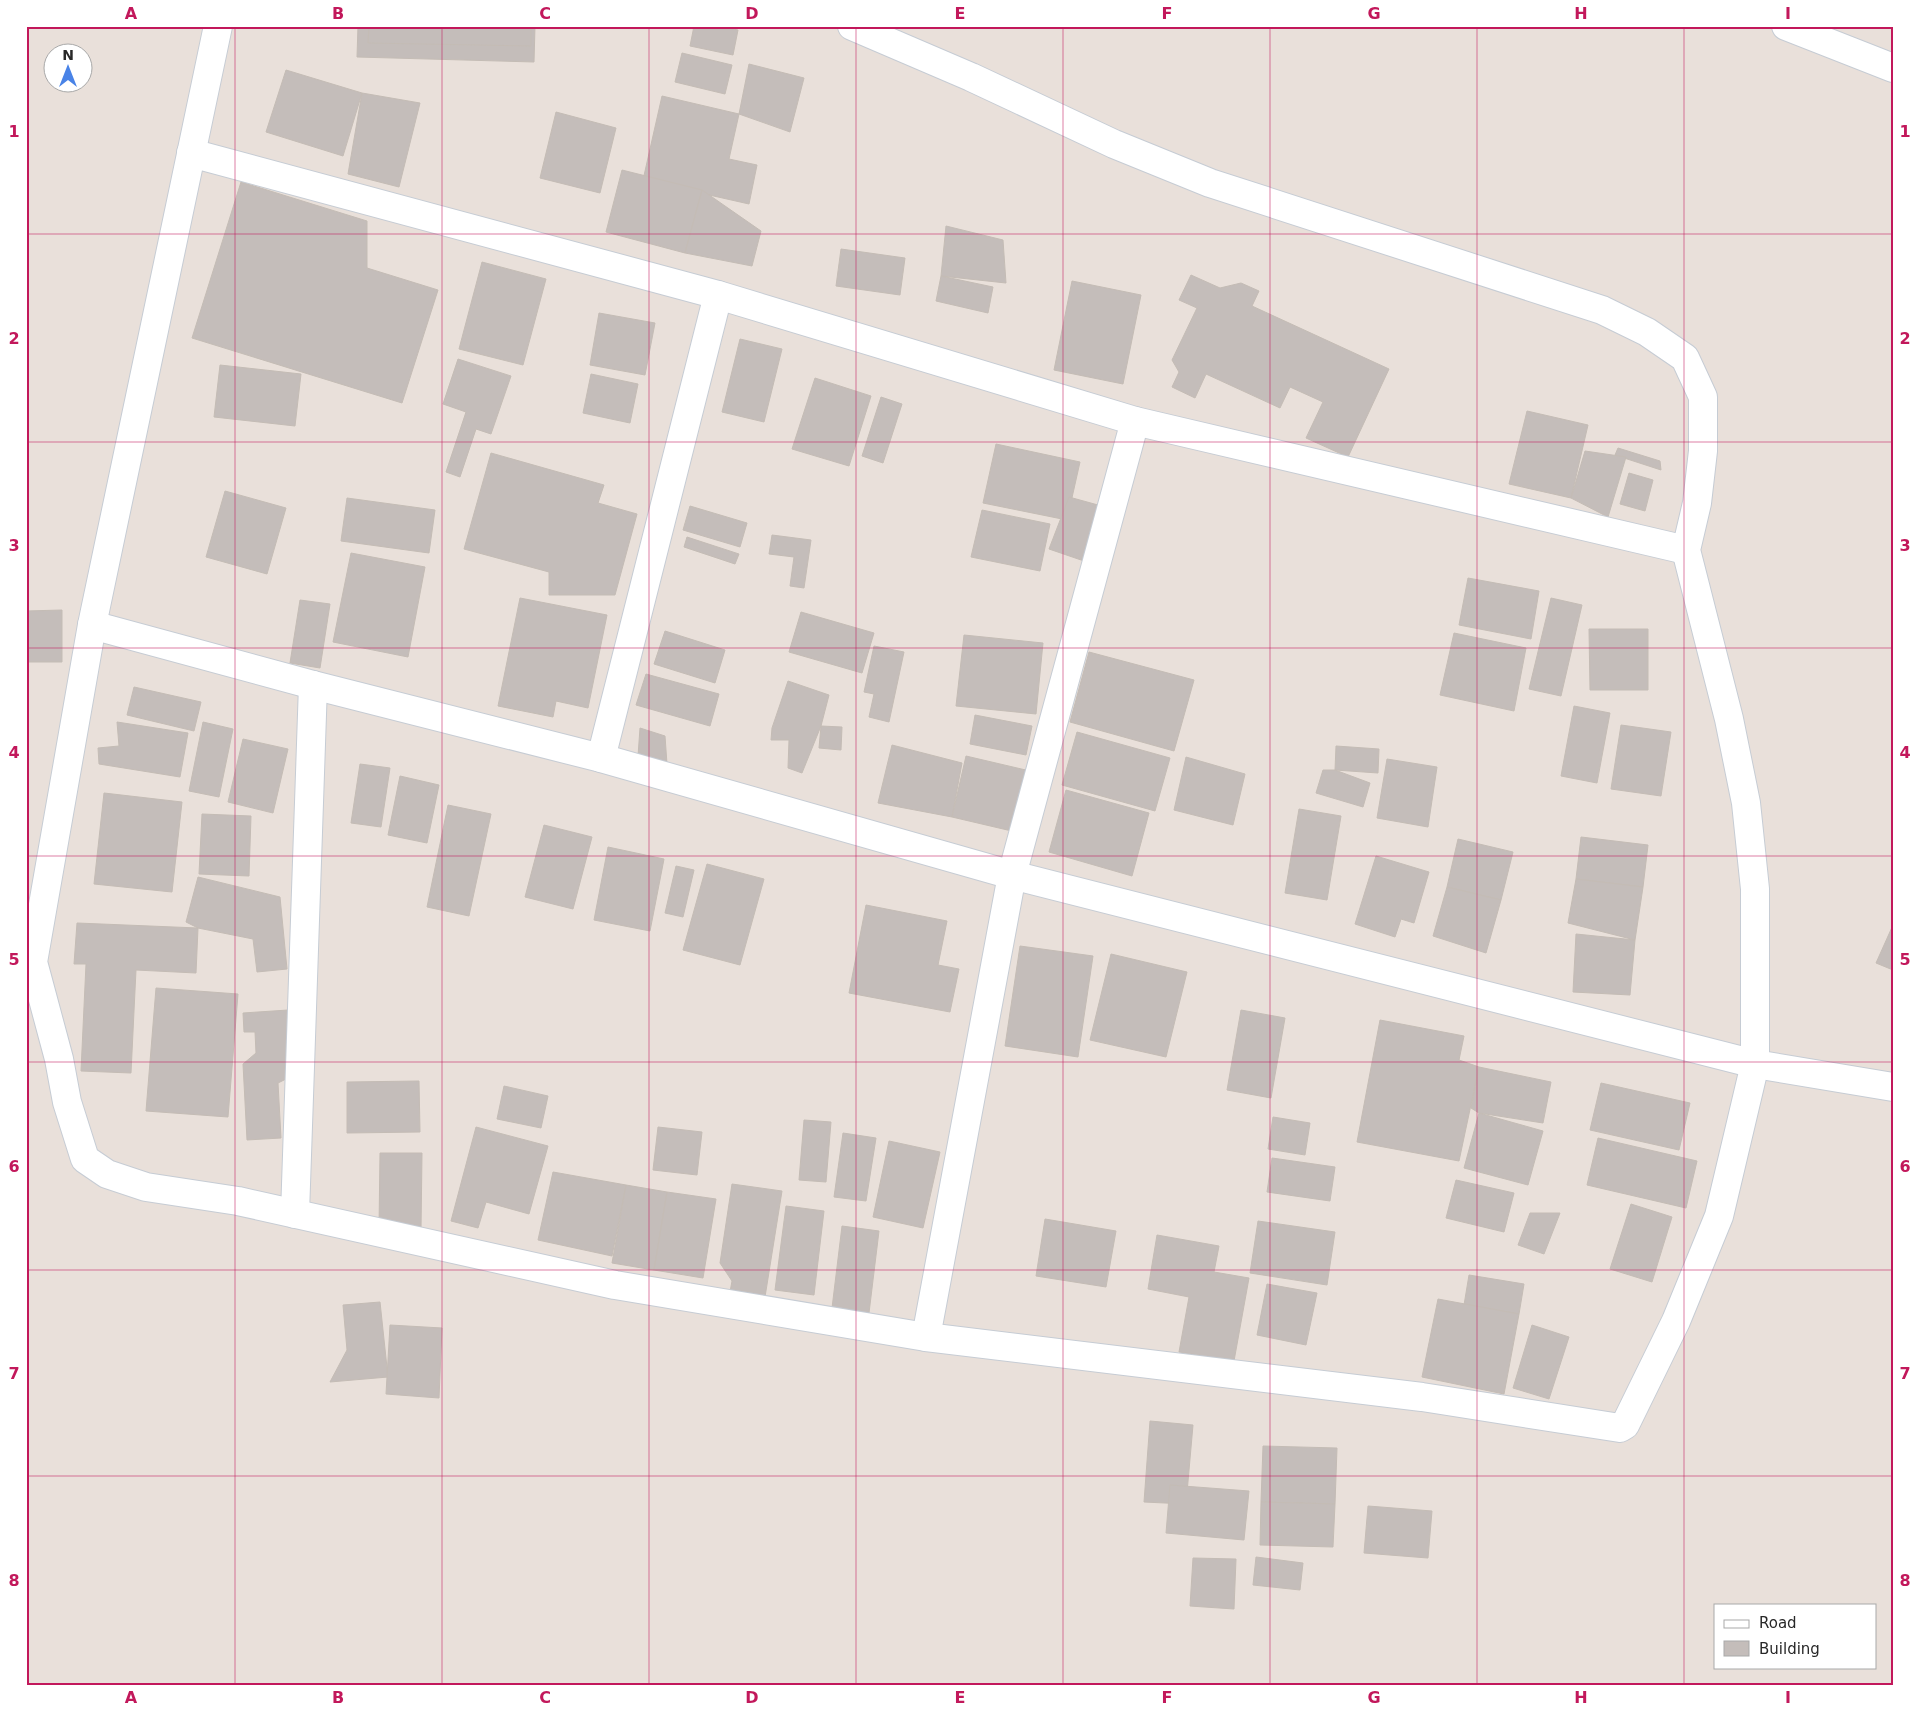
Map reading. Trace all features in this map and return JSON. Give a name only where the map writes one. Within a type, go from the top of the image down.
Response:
[{"type":"street","points":[[218,26],[92,625],[30,962],[58,1059],[67,1102],[85,1158],[107,1174],[146,1187],[238,1200],[614,1285],[926,1337],[1422,1397],[1620,1428],[1625,1424],[1676,1321],[1719,1216],[1755,1064],[1755,889],[1746,803],[1729,719],[1686,550],[1697,503],[1703,451],[1703,398],[1685,358],[1647,332],[1602,310],[1210,183],[1114,144],[971,77],[852,26]]},
{"type":"street","points":[[1786,26],[1893,68]]},
{"type":"street","points":[[191,153],[718,295],[1135,421],[1686,550]]},
{"type":"street","points":[[601,758],[718,295]]},
{"type":"street","points":[[926,1337],[1012,875],[1135,421]]},
{"type":"street","points":[[92,625],[313,685],[601,758],[1012,875],[1755,1064],[1893,1087]]},
{"type":"street","points":[[295,1214],[313,685]]},
{"type":"building","points":[[358,26],[535,26],[534,62],[357,57]]},
{"type":"building","points":[[369,26],[531,26],[531,46],[368,43]]},
{"type":"building","points":[[694,26],[719,26],[738,30],[733,55],[690,46]]},
{"type":"building","points":[[682,53],[732,65],[725,94],[675,82]]},
{"type":"building","points":[[749,64],[804,78],[790,132],[739,114]]},
{"type":"building","points":[[286,70],[362,93],[343,156],[266,132]]},
{"type":"building","points":[[362,93],[420,103],[399,187],[348,174]]},
{"type":"building","points":[[662,96],[739,114],[729,159],[757,165],[749,204],[643,180]]},
{"type":"building","points":[[556,112],[616,128],[600,193],[540,178]]},
{"type":"building","points":[[622,170],[702,190],[685,253],[606,232]]},
{"type":"building","points":[[241,182],[367,221],[367,268],[438,290],[402,403],[192,338]]},
{"type":"building","points":[[702,190],[761,231],[752,266],[685,253]]},
{"type":"building","points":[[946,226],[1003,240],[1006,283],[941,276]]},
{"type":"building","points":[[841,249],[905,258],[900,295],[836,286]]},
{"type":"building","points":[[482,262],[546,279],[523,365],[459,349]]},
{"type":"building","points":[[1191,275],[1220,288],[1241,283],[1259,291],[1252,306],[1389,369],[1348,457],[1306,438],[1323,402],[1290,387],[1280,408],[1206,374],[1195,398],[1172,387],[1179,372],[1172,360],[1197,308],[1179,300]]},
{"type":"building","points":[[941,276],[993,287],[988,313],[936,301]]},
{"type":"building","points":[[1072,281],[1141,295],[1123,384],[1054,370]]},
{"type":"building","points":[[599,313],[655,323],[645,375],[590,365]]},
{"type":"building","points":[[740,339],[782,349],[764,422],[722,412]]},
{"type":"building","points":[[458,359],[511,376],[491,434],[476,429],[460,477],[446,472],[466,412],[443,404]]},
{"type":"building","points":[[220,365],[301,374],[295,426],[214,417]]},
{"type":"building","points":[[591,374],[638,384],[630,423],[583,413]]},
{"type":"building","points":[[815,378],[871,396],[849,466],[792,449]]},
{"type":"building","points":[[881,397],[902,404],[883,463],[862,456]]},
{"type":"building","points":[[1527,411],[1588,425],[1571,498],[1509,484]]},
{"type":"building","points":[[996,444],[1080,462],[1067,520],[983,503]]},
{"type":"building","points":[[1618,448],[1660,461],[1661,470],[1615,455]]},
{"type":"building","points":[[1585,451],[1626,457],[1608,517],[1571,498]]},
{"type":"building","points":[[491,453],[604,485],[598,503],[637,514],[615,595],[549,595],[549,572],[464,549]]},
{"type":"building","points":[[1629,473],[1653,480],[1645,511],[1620,504]]},
{"type":"building","points":[[225,491],[286,508],[267,574],[206,557]]},
{"type":"building","points":[[1069,497],[1098,505],[1084,561],[1049,549]]},
{"type":"building","points":[[347,498],[435,510],[429,553],[341,541]]},
{"type":"building","points":[[690,506],[747,523],[740,547],[683,530]]},
{"type":"building","points":[[982,510],[1050,524],[1040,571],[971,557]]},
{"type":"building","points":[[772,535],[811,540],[804,588],[790,586],[794,557],[769,554]]},
{"type":"building","points":[[687,537],[739,554],[735,564],[684,547]]},
{"type":"building","points":[[351,553],[425,567],[408,657],[333,642]]},
{"type":"building","points":[[1468,578],[1539,591],[1531,639],[1459,625]]},
{"type":"building","points":[[520,598],[607,615],[588,708],[556,701],[553,717],[498,706]]},
{"type":"building","points":[[1551,598],[1582,605],[1561,696],[1529,689]]},
{"type":"building","points":[[300,600],[330,604],[320,668],[290,663]]},
{"type":"building","points":[[62,610],[62,662],[26,662],[26,611]]},
{"type":"building","points":[[801,612],[874,633],[862,673],[789,652]]},
{"type":"building","points":[[1589,629],[1648,629],[1648,690],[1590,690]]},
{"type":"building","points":[[665,631],[725,650],[715,683],[654,664]]},
{"type":"building","points":[[1454,633],[1526,648],[1514,711],[1440,695]]},
{"type":"building","points":[[964,635],[1043,643],[1036,714],[956,706]]},
{"type":"building","points":[[874,646],[904,652],[889,722],[869,717],[874,694],[864,692]]},
{"type":"building","points":[[1089,652],[1194,680],[1174,751],[1070,722]]},
{"type":"building","points":[[646,674],[719,694],[710,726],[636,705]]},
{"type":"building","points":[[788,681],[829,695],[821,726],[802,773],[788,768],[789,740],[771,740],[772,728]]},
{"type":"building","points":[[134,687],[201,702],[194,731],[127,715]]},
{"type":"building","points":[[1574,706],[1610,713],[1597,783],[1561,776]]},
{"type":"building","points":[[975,715],[1032,726],[1026,755],[970,744]]},
{"type":"building","points":[[117,722],[188,733],[180,777],[99,764],[98,748],[119,746]]},
{"type":"building","points":[[203,722],[233,729],[219,797],[189,791]]},
{"type":"building","points":[[1621,725],[1671,732],[1661,796],[1611,789]]},
{"type":"building","points":[[821,726],[842,727],[841,750],[819,748]]},
{"type":"building","points":[[640,728],[665,736],[667,764],[638,756]]},
{"type":"building","points":[[1077,732],[1170,758],[1155,811],[1062,785]]},
{"type":"building","points":[[243,739],[288,749],[273,813],[228,802]]},
{"type":"building","points":[[892,745],[962,763],[952,817],[878,803]]},
{"type":"building","points":[[1336,746],[1379,749],[1378,773],[1335,770]]},
{"type":"building","points":[[966,756],[1030,771],[1016,832],[952,817]]},
{"type":"building","points":[[1186,757],[1245,774],[1233,825],[1174,810]]},
{"type":"building","points":[[1387,759],[1437,767],[1428,827],[1377,818]]},
{"type":"building","points":[[360,764],[390,768],[381,827],[351,823]]},
{"type":"building","points":[[1323,770],[1335,770],[1370,783],[1363,807],[1316,793]]},
{"type":"building","points":[[400,776],[439,785],[427,843],[388,835]]},
{"type":"building","points":[[1066,790],[1149,813],[1132,876],[1049,852]]},
{"type":"building","points":[[104,793],[182,802],[172,892],[94,884]]},
{"type":"building","points":[[448,805],[491,814],[469,916],[427,907]]},
{"type":"building","points":[[1299,809],[1341,816],[1327,900],[1285,893]]},
{"type":"building","points":[[202,814],[251,816],[249,876],[199,874]]},
{"type":"building","points":[[544,825],[592,837],[573,909],[525,897]]},
{"type":"building","points":[[1581,837],[1648,845],[1643,887],[1576,879]]},
{"type":"building","points":[[1458,839],[1513,852],[1501,900],[1447,887]]},
{"type":"building","points":[[608,847],[664,859],[650,931],[594,920]]},
{"type":"building","points":[[1376,856],[1429,872],[1414,923],[1401,919],[1395,937],[1355,924]]},
{"type":"building","points":[[707,864],[764,879],[740,965],[683,950]]},
{"type":"building","points":[[676,866],[694,870],[683,917],[665,913]]},
{"type":"building","points":[[198,877],[280,897],[287,969],[257,972],[253,939],[198,928],[186,922]]},
{"type":"building","points":[[1576,879],[1643,887],[1635,940],[1568,923]]},
{"type":"building","points":[[1447,887],[1501,900],[1486,953],[1433,936]]},
{"type":"building","points":[[866,905],[947,921],[938,965],[959,969],[950,1012],[849,993]]},
{"type":"building","points":[[77,923],[198,928],[196,973],[136,970],[131,1073],[81,1071],[86,964],[74,964]]},
{"type":"building","points":[[1893,925],[1893,970],[1876,963]]},
{"type":"building","points":[[1576,934],[1635,940],[1630,995],[1573,992]]},
{"type":"building","points":[[1020,946],[1093,956],[1078,1057],[1005,1046]]},
{"type":"building","points":[[1111,954],[1187,972],[1166,1057],[1090,1040]]},
{"type":"building","points":[[156,988],[238,994],[228,1117],[146,1111]]},
{"type":"building","points":[[288,1010],[292,1076],[278,1083],[281,1138],[247,1140],[243,1064],[256,1053],[255,1032],[244,1032],[243,1013]]},
{"type":"building","points":[[1241,1010],[1285,1018],[1271,1098],[1227,1090]]},
{"type":"building","points":[[1380,1020],[1464,1036],[1459,1060],[1479,1067],[1459,1161],[1357,1142]]},
{"type":"building","points":[[1479,1067],[1551,1082],[1543,1123],[1479,1113],[1471,1108]]},
{"type":"building","points":[[419,1081],[420,1132],[347,1133],[347,1082]]},
{"type":"building","points":[[1601,1083],[1690,1103],[1679,1150],[1590,1130]]},
{"type":"building","points":[[504,1086],[548,1096],[541,1128],[497,1119]]},
{"type":"building","points":[[1479,1113],[1543,1131],[1528,1185],[1464,1168]]},
{"type":"building","points":[[1273,1117],[1310,1123],[1305,1155],[1268,1149]]},
{"type":"building","points":[[804,1120],[831,1122],[826,1182],[799,1180]]},
{"type":"building","points":[[476,1127],[548,1146],[529,1214],[486,1202],[478,1228],[451,1221]]},
{"type":"building","points":[[658,1127],[702,1132],[697,1175],[653,1170]]},
{"type":"building","points":[[843,1133],[876,1138],[866,1201],[834,1197]]},
{"type":"building","points":[[1598,1138],[1697,1161],[1686,1208],[1587,1185]]},
{"type":"building","points":[[889,1141],[940,1152],[923,1228],[873,1217]]},
{"type":"building","points":[[380,1153],[422,1153],[421,1230],[379,1229]]},
{"type":"building","points":[[1272,1158],[1335,1167],[1330,1201],[1267,1192]]},
{"type":"building","points":[[553,1172],[626,1185],[612,1256],[538,1240]]},
{"type":"building","points":[[1456,1180],[1514,1193],[1504,1232],[1446,1218]]},
{"type":"building","points":[[732,1184],[782,1191],[765,1297],[730,1292],[732,1281],[720,1263]]},
{"type":"building","points":[[626,1185],[667,1192],[654,1270],[612,1263]]},
{"type":"building","points":[[667,1192],[716,1199],[703,1278],[654,1270]]},
{"type":"building","points":[[1631,1204],[1672,1217],[1652,1282],[1610,1269]]},
{"type":"building","points":[[786,1206],[824,1211],[814,1295],[775,1290]]},
{"type":"building","points":[[1530,1213],[1560,1213],[1544,1254],[1518,1245]]},
{"type":"building","points":[[1045,1219],[1116,1231],[1106,1287],[1036,1276]]},
{"type":"building","points":[[1258,1221],[1335,1232],[1327,1285],[1250,1273]]},
{"type":"building","points":[[842,1226],[879,1231],[869,1313],[832,1308]]},
{"type":"building","points":[[1157,1235],[1219,1246],[1214,1272],[1249,1278],[1234,1361],[1179,1352],[1189,1297],[1148,1289]]},
{"type":"building","points":[[1469,1275],[1524,1284],[1519,1314],[1464,1305]]},
{"type":"building","points":[[1267,1284],[1317,1293],[1306,1345],[1257,1335]]},
{"type":"building","points":[[1438,1299],[1519,1314],[1504,1394],[1422,1377]]},
{"type":"building","points":[[380,1302],[388,1377],[330,1382],[347,1350],[343,1305]]},
{"type":"building","points":[[390,1325],[442,1328],[439,1398],[386,1394]]},
{"type":"building","points":[[1532,1325],[1569,1337],[1549,1399],[1513,1388]]},
{"type":"building","points":[[1150,1421],[1193,1425],[1186,1504],[1144,1502]]},
{"type":"building","points":[[1263,1446],[1337,1448],[1335,1504],[1261,1502]]},
{"type":"building","points":[[1170,1485],[1249,1491],[1244,1540],[1166,1533]]},
{"type":"building","points":[[1261,1502],[1335,1504],[1333,1547],[1260,1545]]},
{"type":"building","points":[[1368,1506],[1432,1511],[1428,1558],[1364,1553]]},
{"type":"building","points":[[1256,1557],[1303,1563],[1300,1590],[1253,1585]]},
{"type":"building","points":[[1193,1558],[1236,1559],[1234,1609],[1190,1606]]}]
